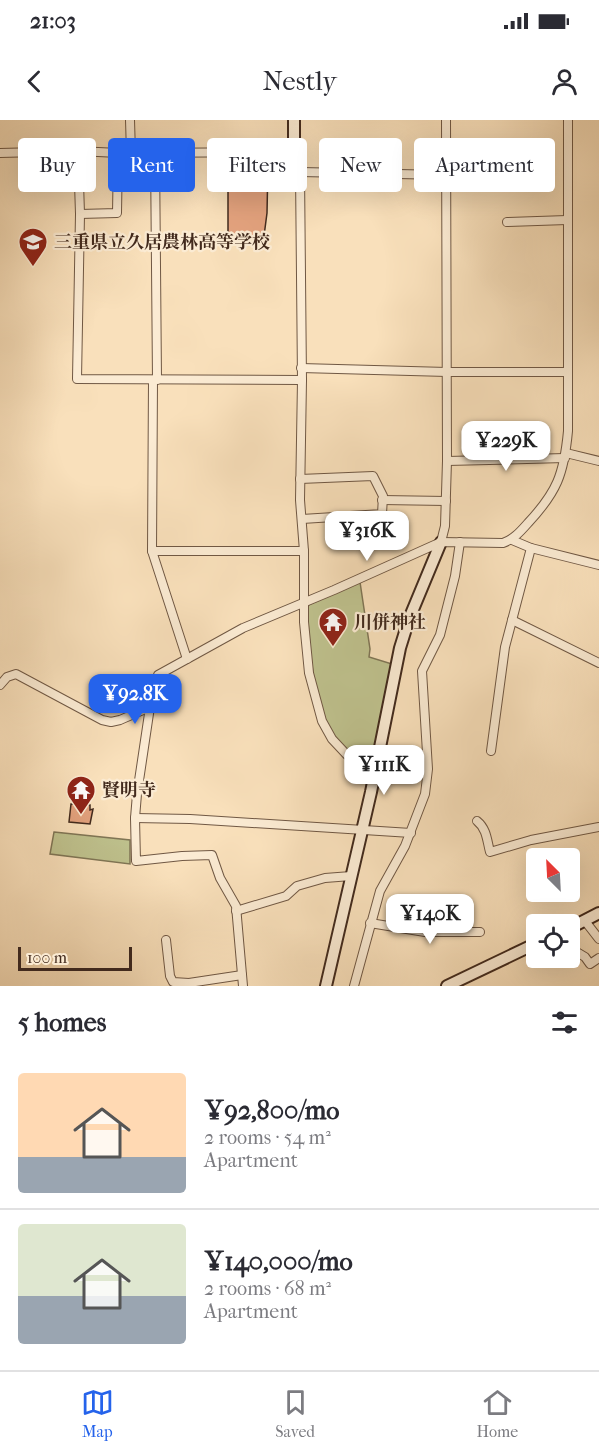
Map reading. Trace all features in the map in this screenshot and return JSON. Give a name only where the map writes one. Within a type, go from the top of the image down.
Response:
[{"type":"street","points":[[130,120],[130,138]]},
{"type":"street","points":[[294,120],[294,138]]},
{"type":"street","points":[[446,120],[446,138]]},
{"type":"street","points":[[243,986],[236,906],[215,866],[212,855],[136,861],[135,818],[150,707],[158,675],[243,627],[304,603],[441,542],[502,543],[512,540],[545,505],[557,487],[565,456],[568,431],[568,120]]},
{"type":"street","points":[[0,153],[18,153]]},
{"type":"street","points":[[307,172],[414,174]]},
{"type":"street","points":[[79,192],[77,379],[302,380]]},
{"type":"street","points":[[80,214],[117,213],[117,192]]},
{"type":"street","points":[[155,192],[152,551],[187,659]]},
{"type":"street","points":[[300,192],[302,380],[300,479],[309,673],[321,721],[332,739],[347,755],[355,759],[377,763]]},
{"type":"street","points":[[326,986],[363,830],[403,637],[441,542],[445,526],[446,192]]},
{"type":"street","points":[[507,222],[567,220]]},
{"type":"street","points":[[301,368],[447,372],[567,372]]},
{"type":"street","points":[[447,461],[565,456],[599,461]]},
{"type":"street","points":[[300,479],[373,476],[383,496],[382,514],[302,519]]},
{"type":"street","points":[[382,500],[446,501]]},
{"type":"street","points":[[512,540],[531,548],[599,565]]},
{"type":"street","points":[[354,986],[380,891],[411,833],[425,794],[428,778],[422,670],[440,635],[455,576],[460,542]]},
{"type":"street","points":[[491,751],[505,647],[531,548]]},
{"type":"street","points":[[152,551],[304,551]]},
{"type":"street","points":[[512,620],[599,663]]},
{"type":"street","points":[[0,685],[7,677],[16,674],[102,720],[111,722],[150,707]]},
{"type":"street","points":[[135,818],[190,819],[411,833]]},
{"type":"street","points":[[477,821],[486,833],[490,852],[531,840],[599,827]]},
{"type":"street","points":[[236,911],[286,896],[297,886],[325,878],[351,876]]},
{"type":"street","points":[[580,923],[599,913]]},
{"type":"street","points":[[585,921],[599,939]]},
{"type":"street","points":[[370,923],[425,932],[480,932]]},
{"type":"street","points":[[166,940],[170,976],[173,982],[189,983],[242,975]]},
{"type":"street","points":[[447,986],[526,948]]},
{"type":"street","points":[[580,954],[591,964],[599,958]]},
{"type":"green space","points":[[360,582],[370,649],[369,657],[392,664],[375,753],[361,755],[342,746],[330,731],[322,712],[312,667],[307,607]]},
{"type":"green space","points":[[54,832],[130,840],[130,864],[50,854]]},
{"type":"building","points":[[228,192],[267,192],[264,236],[228,238]]},
{"type":"building","name":"賢明寺","points":[[71,804],[90,805],[90,810],[93,809],[90,824],[69,822]]},
{"type":"place","name":"三重県立久居農林高等学校","points":[[33,268]]},
{"type":"place","name":"川併神社","points":[[333,648]]},
{"type":"place","name":"賢明寺","points":[[81,816]]}]
